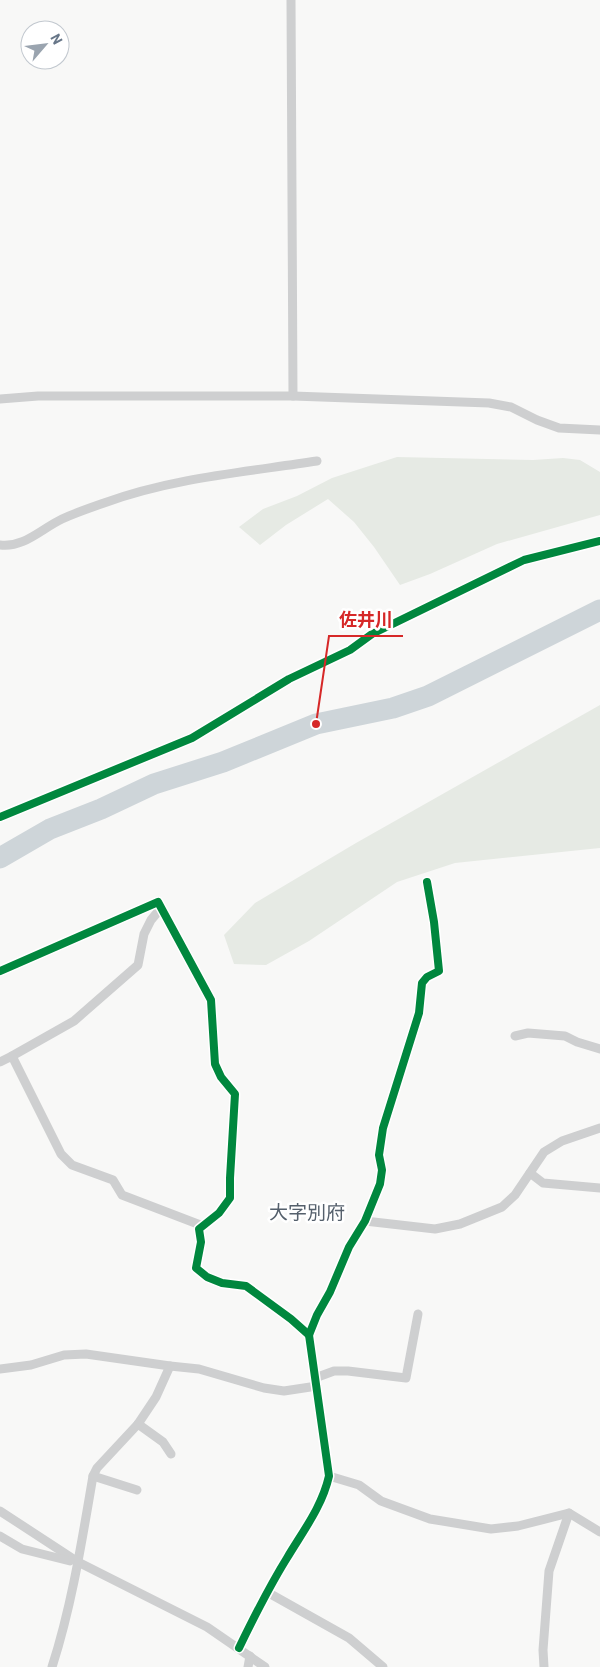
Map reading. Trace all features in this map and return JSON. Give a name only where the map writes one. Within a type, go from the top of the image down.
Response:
[{"type":"street","points":[[291,0],[292,396]]},
{"type":"street","points":[[0,399],[48,396],[292,396],[489,403],[511,408],[559,428],[600,430]]},
{"type":"street","points":[[0,545],[17,544],[61,520],[117,498],[246,471],[317,461]]},
{"type":"street","points":[[0,816],[192,738],[289,679],[350,650],[372,634],[524,560],[600,541]]},
{"type":"street","points":[[239,1648],[267,1592],[320,1506],[329,1476],[309,1335],[349,1247],[365,1221],[380,1184],[382,1170],[379,1155],[383,1128],[420,1014],[422,983],[426,976],[439,971],[434,922],[427,882]]},
{"type":"street","points":[[0,971],[158,902],[210,1000],[215,1064],[221,1077],[235,1094],[230,1198],[219,1213],[198,1229],[201,1242],[196,1268],[207,1278],[222,1283],[246,1286],[291,1319],[309,1335]]},
{"type":"street","points":[[0,1062],[74,1021],[138,965],[144,934],[151,920],[161,908]]},
{"type":"street","points":[[515,1036],[528,1033],[565,1036],[577,1042],[600,1048]]},
{"type":"street","points":[[12,1056],[61,1154],[72,1165],[113,1180],[122,1195],[203,1226]]},
{"type":"street","points":[[365,1221],[435,1229],[460,1224],[502,1207],[515,1195],[544,1152],[562,1141],[600,1128]]},
{"type":"street","points":[[530,1173],[543,1183],[600,1188]]},
{"type":"street","points":[[0,1368],[31,1365],[64,1355],[79,1354],[199,1369],[264,1388],[284,1391],[316,1382],[334,1371],[406,1378],[418,1314]]},
{"type":"street","points":[[52,1667],[78,1562],[93,1476],[97,1468],[138,1424],[156,1397],[170,1366]]},
{"type":"street","points":[[138,1424],[163,1442],[171,1454]]},
{"type":"street","points":[[93,1476],[137,1490]]},
{"type":"street","points":[[329,1476],[359,1485],[381,1501],[430,1518],[491,1529],[518,1526],[569,1513],[600,1532]]},
{"type":"street","points":[[0,1511],[78,1562],[207,1627],[265,1667]]},
{"type":"street","points":[[544,1667],[543,1650],[549,1571],[569,1513]]},
{"type":"street","points":[[0,1536],[22,1549],[78,1562]]},
{"type":"street","points":[[267,1592],[349,1638],[382,1667]]},
{"type":"street","points":[[248,1667],[250,1656]]},
{"type":"shaded area","points":[[397,457],[533,460],[563,458],[580,460],[600,472],[600,515],[497,544],[430,574],[400,585],[354,522],[328,499],[286,525],[260,545],[239,527],[263,509],[297,496],[332,478]]},
{"type":"shaded area","points":[[600,705],[600,848],[455,863],[397,882],[309,941],[266,965],[234,964],[224,935],[255,903],[356,843]]},
{"type":"waterway","points":[[0,858],[50,829],[101,809],[154,784],[223,762],[316,724],[393,708],[428,696],[600,610]]},
{"type":"cycle path","points":[[0,817],[192,738],[289,679],[350,650],[372,634],[524,560],[600,541]]},
{"type":"cycle path","points":[[239,1648],[274,1580],[317,1508],[329,1476],[309,1335],[349,1247],[365,1221],[380,1184],[382,1170],[379,1155],[383,1128],[419,1013],[422,983],[427,977],[439,971],[434,922],[427,882]]},
{"type":"cycle path","points":[[0,971],[158,902],[211,1000],[215,1064],[221,1077],[235,1094],[230,1198],[219,1213],[199,1229],[201,1242],[196,1268],[207,1277],[222,1283],[246,1286],[291,1319],[309,1335]]},
{"type":"place","name":"佐井川","points":[[316,724]]},
{"type":"district","name":"大字別府","points":[[307,1211]]}]
